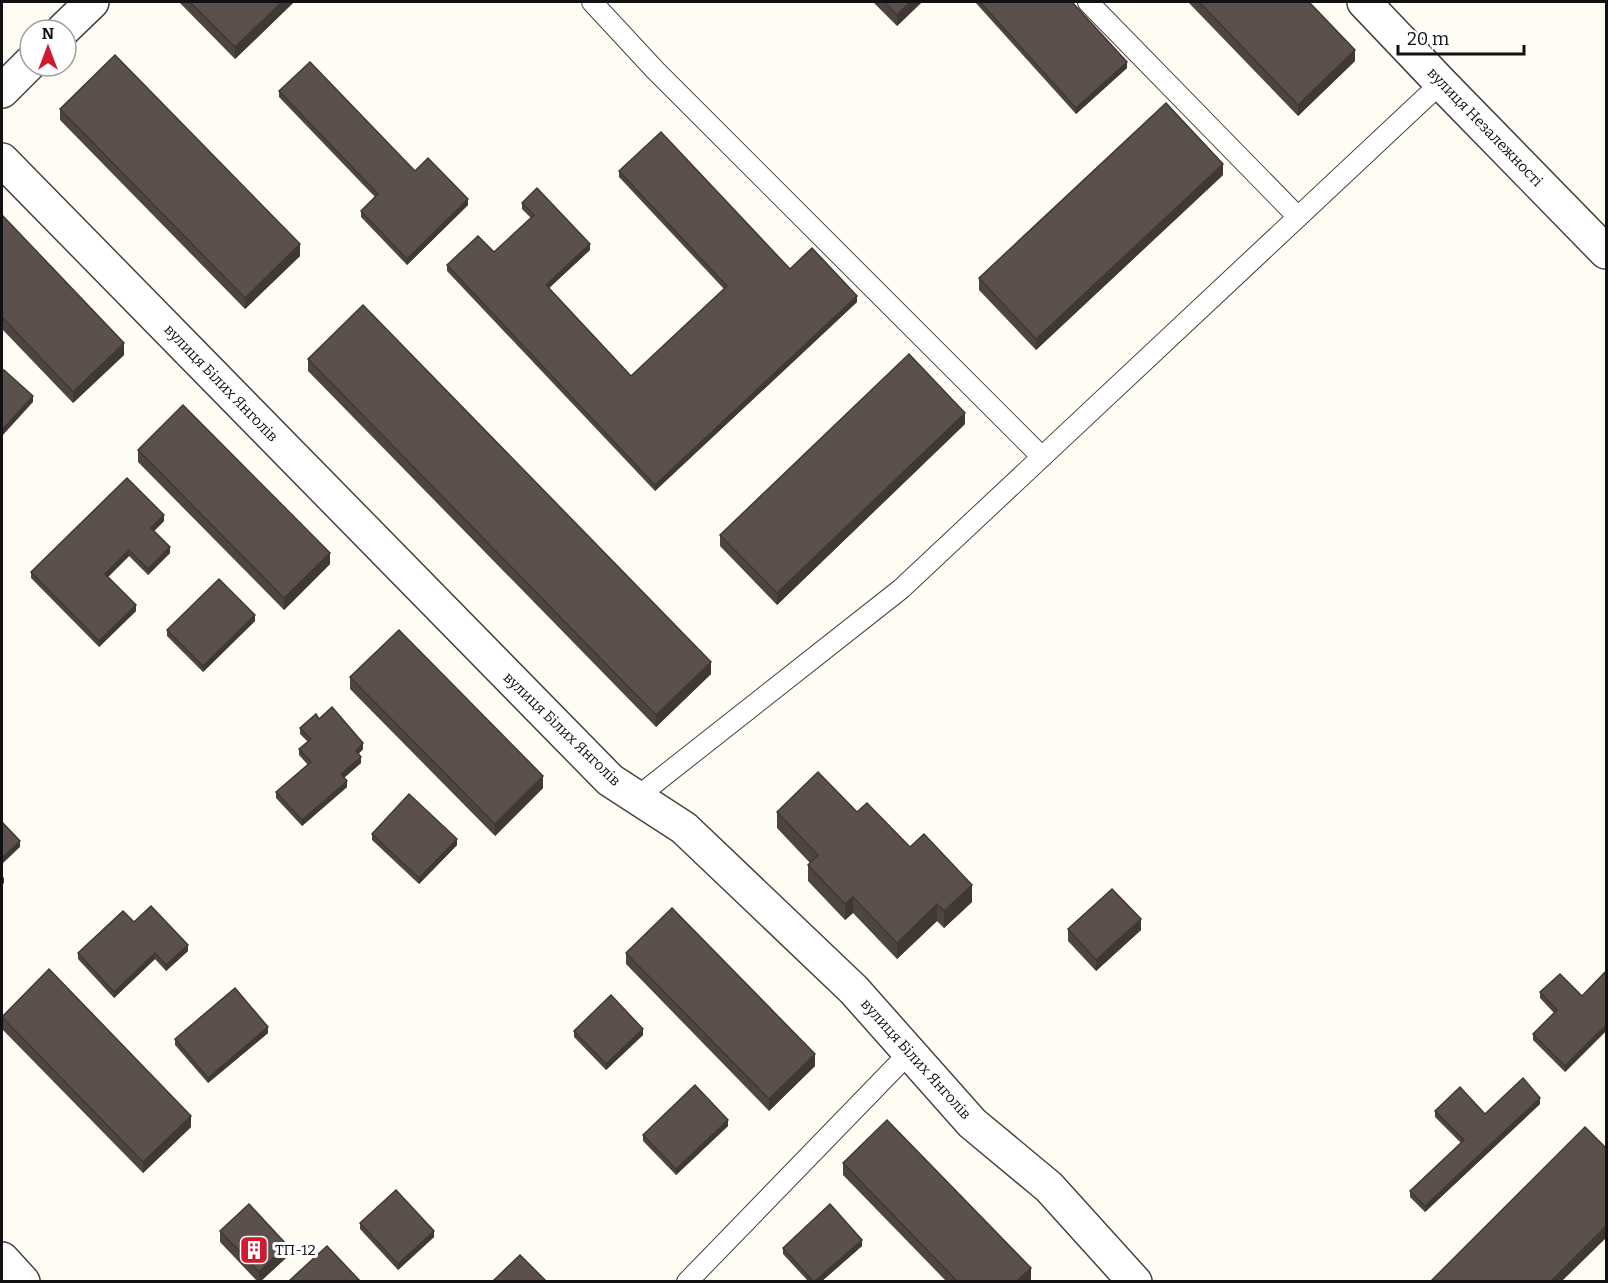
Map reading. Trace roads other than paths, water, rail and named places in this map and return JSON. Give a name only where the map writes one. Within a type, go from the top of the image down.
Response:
[{"type":"street","points":[[75,18],[92,2]]},
{"type":"street","name":"вулиця Незалежності","points":[[1364,2],[1606,252]]},
{"type":"street","points":[[2,91],[18,75]]},
{"type":"street","name":"вулиця Білих Янголів","points":[[2,160],[610,780],[684,828],[854,990],[972,1123],[1049,1187],[1135,1281]]},
{"type":"street","points":[[2,1259],[23,1281]]},
{"type":"lane","points":[[592,2],[656,71],[1042,457]]},
{"type":"lane","points":[[1089,2],[1298,217]]},
{"type":"lane","points":[[637,797],[901,589],[1441,84]]},
{"type":"lane","points":[[687,1281],[910,1052]]},
{"type":"place","name":"ТП-12","points":[[254,1250]]}]
